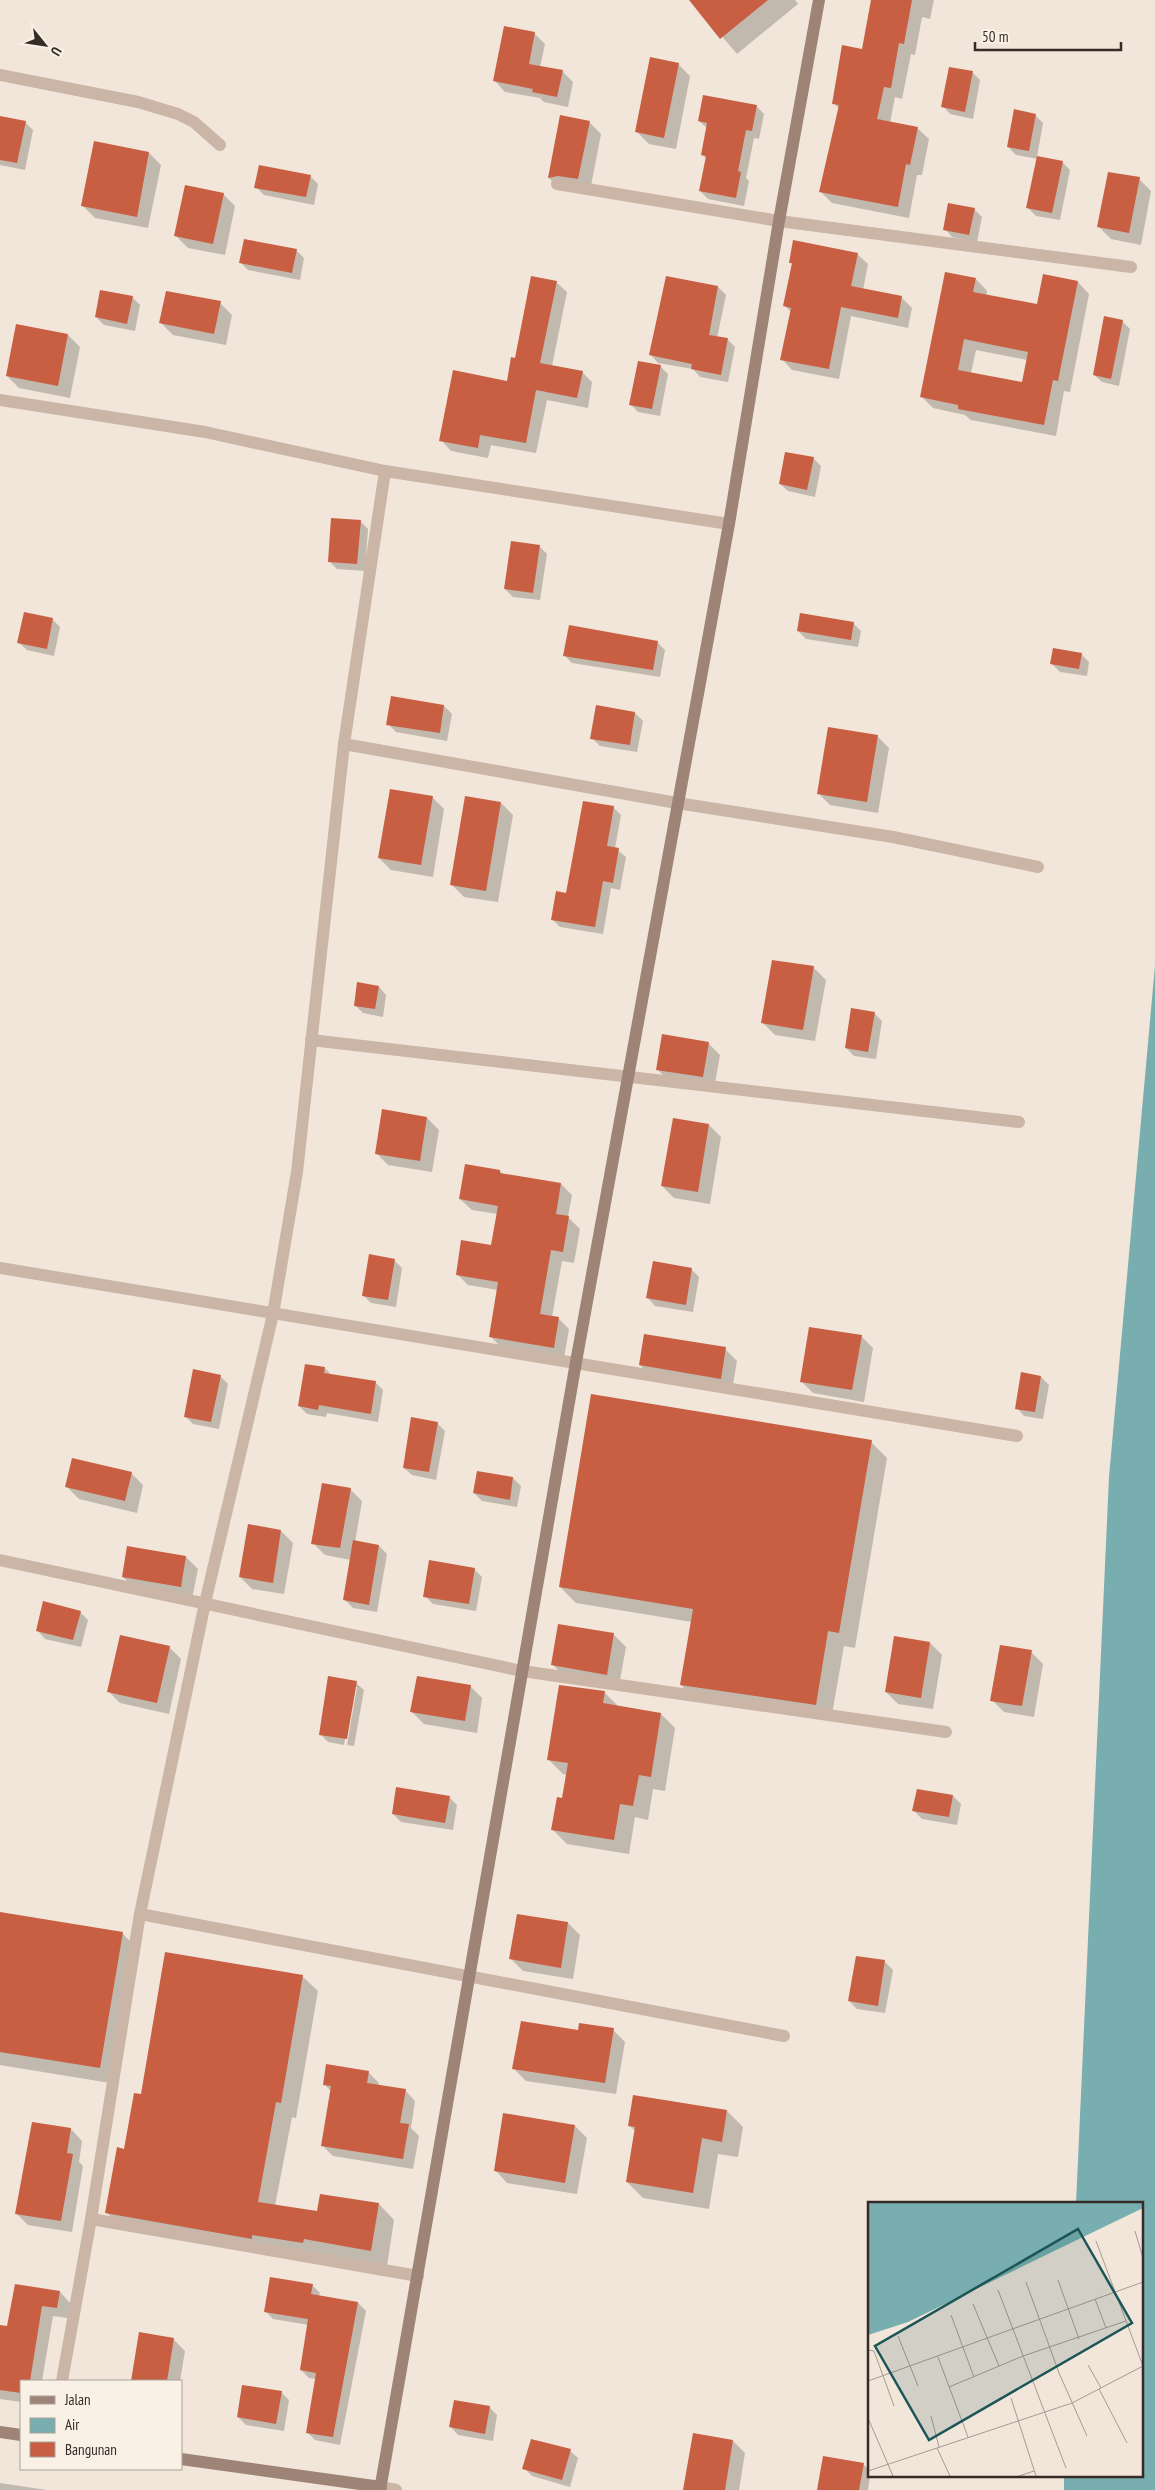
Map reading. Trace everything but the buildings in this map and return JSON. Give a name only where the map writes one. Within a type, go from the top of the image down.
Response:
[{"type":"street","points":[[380,2489],[576,1362],[728,524],[779,221],[819,0]]},
{"type":"street","points":[[0,75],[138,102],[178,114],[194,122],[220,145]]},
{"type":"street","points":[[558,184],[779,221],[1131,267]]},
{"type":"street","points":[[0,400],[204,432],[385,471],[728,524]]},
{"type":"street","points":[[62,2380],[91,2219],[140,1914],[205,1603],[273,1314],[297,1172],[344,744],[385,471]]},
{"type":"street","points":[[344,744],[677,803],[893,837],[1038,867]]},
{"type":"street","points":[[311,1040],[1019,1122]]},
{"type":"street","points":[[0,1268],[1017,1436]]},
{"type":"street","points":[[0,1560],[205,1603],[358,1638],[522,1671],[946,1732]]},
{"type":"street","points":[[140,1914],[784,2036]]},
{"type":"street","points":[[91,2219],[418,2276]]},
{"type":"street","points":[[0,2432],[20,2435]]},
{"type":"street","points":[[182,2459],[396,2490]]},
{"type":"water","points":[[1155,965],[1155,2490],[1064,2490],[1064,2478],[1142,2478],[1142,2202],[1076,2202],[1109,1477]]}]
